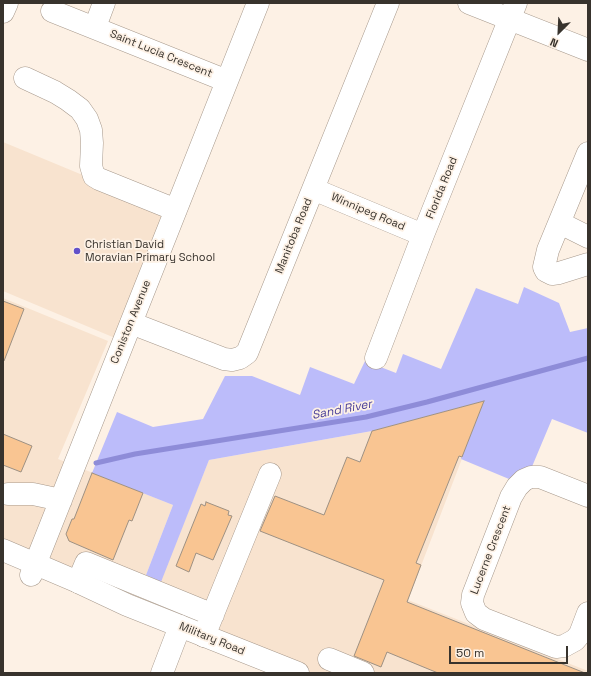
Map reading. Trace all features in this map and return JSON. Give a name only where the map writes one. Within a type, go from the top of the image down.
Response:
[{"type":"street","points":[[3,12],[7,3]]},
{"type":"street","points":[[95,27],[104,3]]},
{"type":"street","name":"Coniston Avenue","points":[[33,569],[61,500],[77,438],[108,362],[131,323],[258,3]]},
{"type":"street","name":"Manitoba Road","points":[[131,323],[224,359],[232,360],[240,358],[247,353],[388,3]]},
{"type":"street","points":[[469,3],[513,11],[588,50]]},
{"type":"street","name":"Saint Lucia Crescent","points":[[52,11],[227,81]]},
{"type":"street","name":"Florida Road","points":[[376,358],[423,235],[513,11]]},
{"type":"street","points":[[25,78],[55,92],[80,109],[87,119],[91,130],[91,166],[94,176],[98,179],[176,210]]},
{"type":"street","points":[[588,153],[546,256],[544,269],[550,273],[556,274],[588,264]]},
{"type":"street","name":"Winnipeg Road","points":[[313,189],[423,235]]},
{"type":"street","points":[[560,223],[588,237]]},
{"type":"street","points":[[204,636],[270,474]]},
{"type":"street","name":"Lucerne Crescent","points":[[588,496],[540,477],[531,477],[524,480],[517,486],[511,497],[473,595],[472,603],[476,613],[484,619],[556,647],[564,646],[575,640],[580,634],[588,613]]},
{"type":"street","points":[[5,496],[24,493],[38,494],[61,500]]},
{"type":"street","name":"Military Road","points":[[3,550],[33,569],[298,673]]},
{"type":"street","points":[[78,582],[86,563],[213,615]]},
{"type":"street","name":"Military Road","points":[[3,565],[33,569],[78,582],[127,605]]},
{"type":"street","points":[[162,673],[180,626]]},
{"type":"street","points":[[328,660],[363,673]]},
{"type":"shaded area","name":"Christian David Moravian Primary School","points":[[3,142],[167,210],[115,338],[3,291]]},
{"type":"shaded area","points":[[524,287],[559,303],[570,332],[588,328],[588,433],[552,419],[531,469],[509,479],[461,459],[484,401],[372,431],[209,460],[161,582],[146,575],[173,505],[92,473],[117,412],[153,427],[203,419],[225,376],[252,376],[300,395],[310,367],[354,384],[365,361],[396,373],[403,354],[441,369],[476,288],[518,304]]},
{"type":"shaded area","points":[[3,298],[108,341],[58,459],[173,505],[146,575],[160,581],[209,460],[372,431],[484,401],[408,600],[588,671],[588,673],[298,673],[3,550]]},
{"type":"building","points":[[3,301],[24,309],[4,361],[3,361]]},
{"type":"building","points":[[484,401],[462,457],[459,456],[416,563],[421,565],[407,602],[585,673],[438,673],[387,652],[381,667],[354,656],[384,580],[260,531],[275,496],[324,515],[347,457],[360,462],[372,431]]},
{"type":"building","points":[[3,434],[32,446],[21,472],[3,465]]},
{"type":"building","points":[[92,473],[143,493],[132,521],[129,520],[113,560],[69,541],[66,534],[72,519],[74,519]]},
{"type":"building","points":[[206,502],[229,511],[228,515],[232,516],[213,560],[196,553],[189,572],[176,566],[201,504],[205,506]]},
{"type":"waterway","name":"Sand River","points":[[96,463],[135,454],[366,417],[588,358]]},
{"type":"place","name":"Christian David Moravian Primary School","points":[[77,251]]}]
